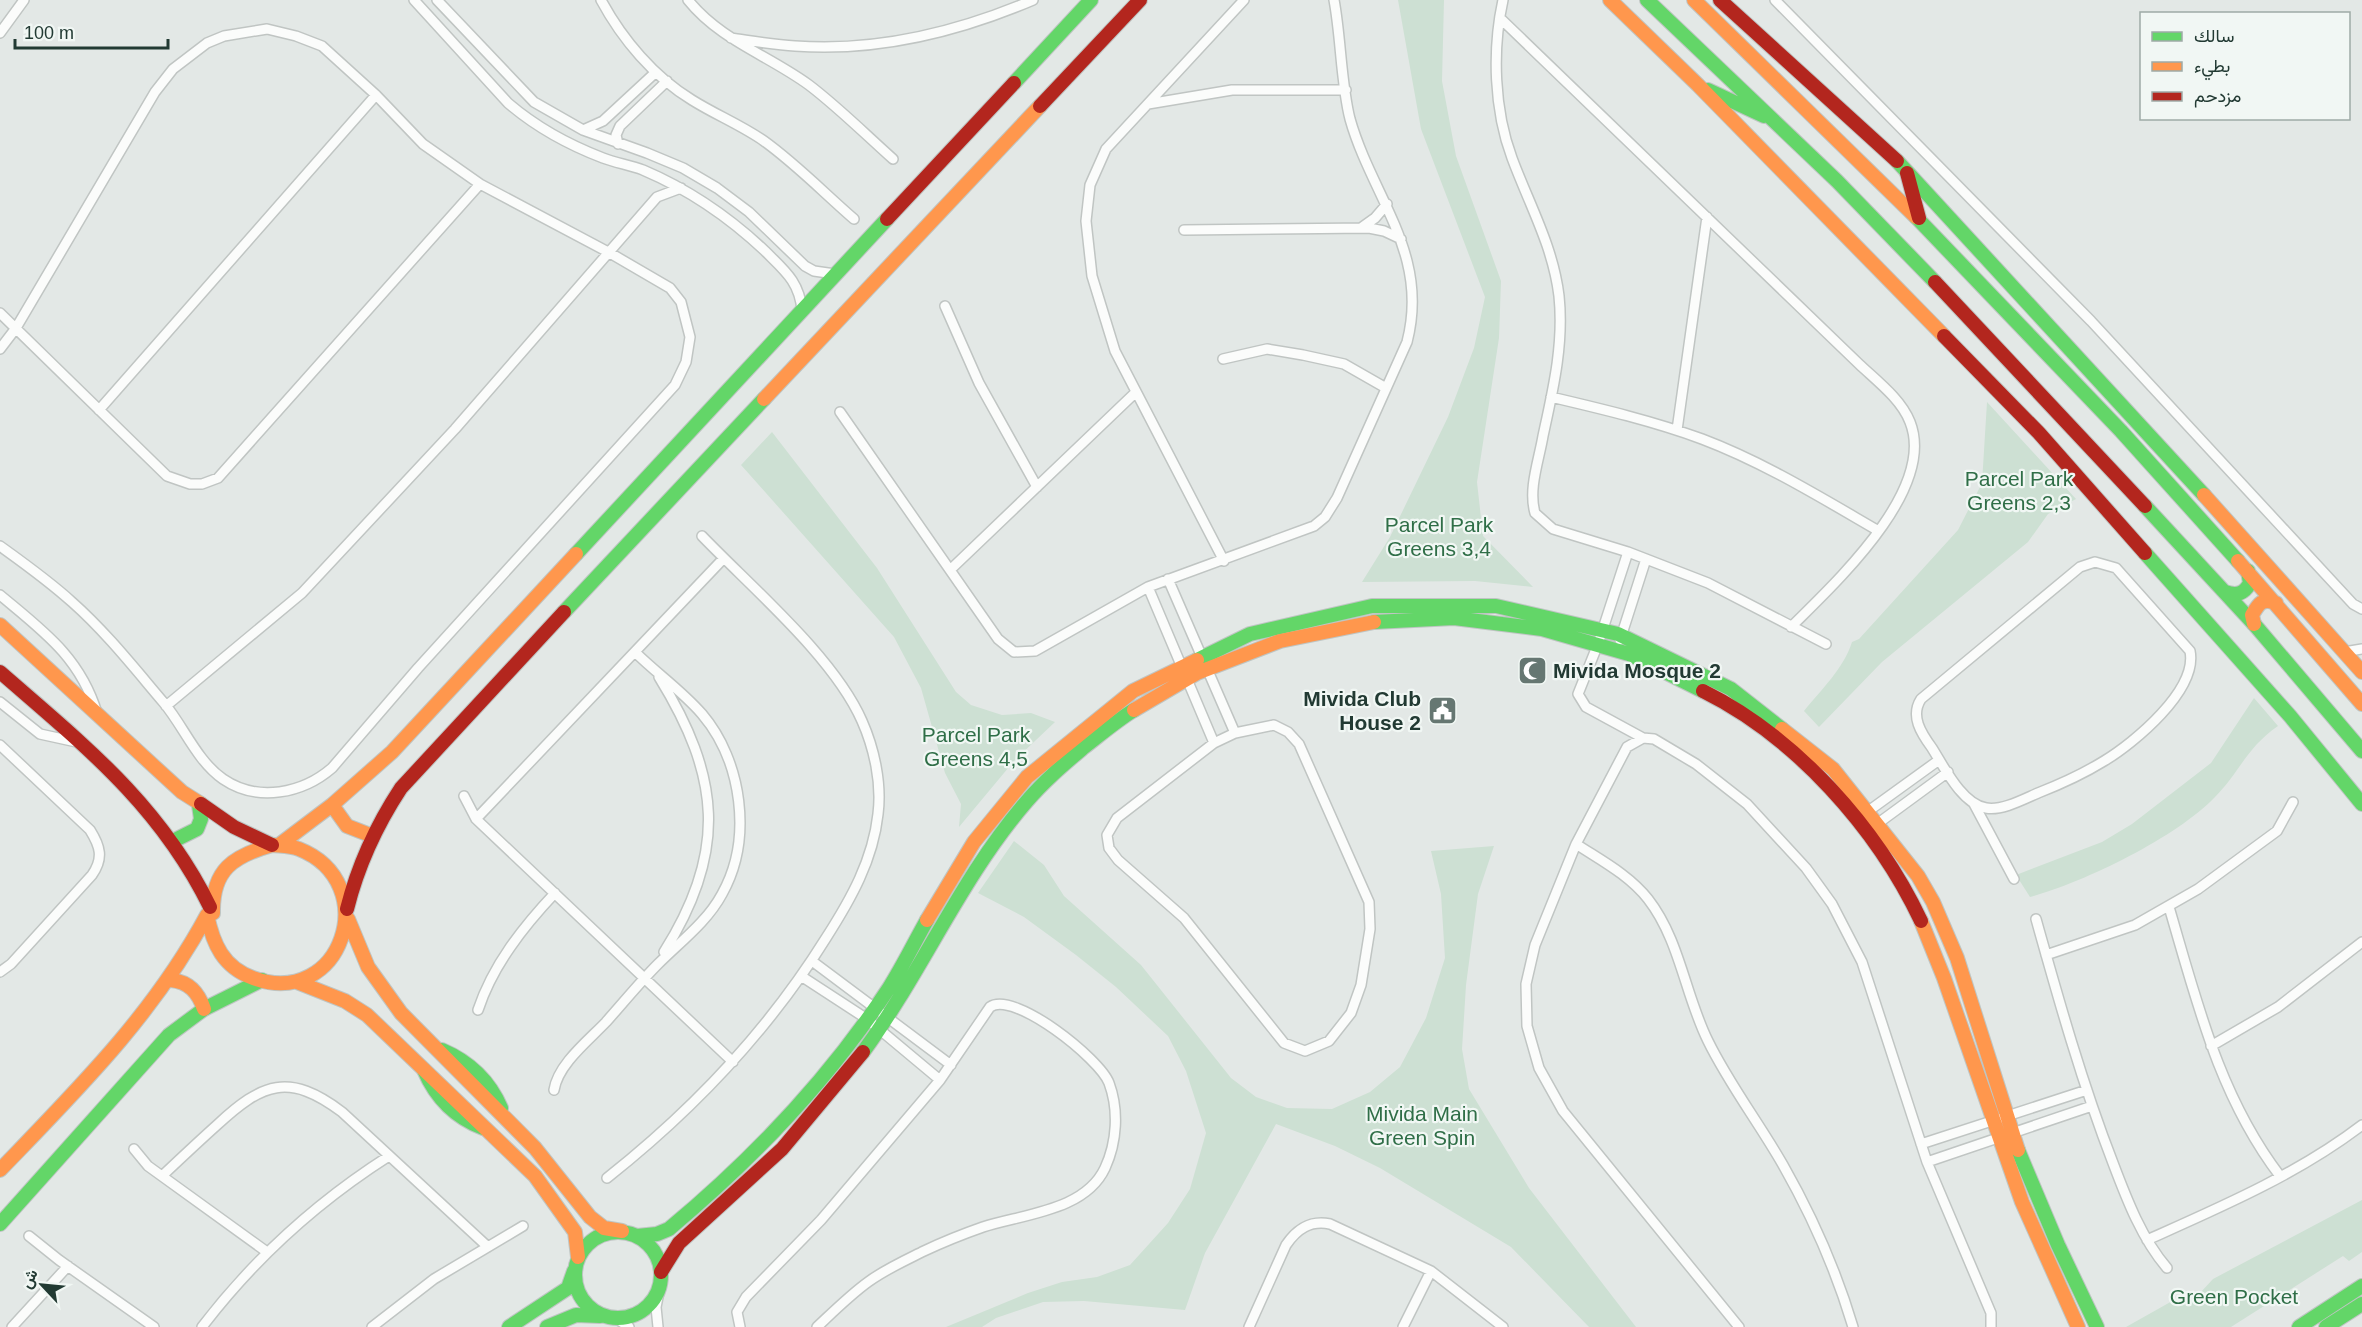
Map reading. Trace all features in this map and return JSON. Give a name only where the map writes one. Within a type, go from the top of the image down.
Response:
[{"type":"street","points":[[0,33],[24,0]]},
{"type":"street","points":[[414,0],[508,103],[544,129],[605,159],[641,169],[681,188],[708,203],[738,225],[793,278],[801,300],[802,311]]},
{"type":"street","points":[[437,0],[527,96],[583,130],[683,168],[717,188],[749,212],[805,266],[814,271],[835,274]]},
{"type":"street","points":[[601,0],[627,38],[656,72],[693,101],[744,127],[766,142],[854,219]]},
{"type":"street","points":[[688,0],[712,26],[810,86],[892,159]]},
{"type":"street","points":[[731,38],[796,46],[862,46],[928,36],[991,18],[1033,0]]},
{"type":"street","points":[[1091,0],[392,752],[332,805],[275,845],[248,851],[228,866],[214,886],[210,914],[211,938],[222,958],[240,974],[279,985],[297,982],[317,972],[333,957],[343,937],[358,867],[370,835],[382,813],[413,772],[1140,0]]},
{"type":"street","points":[[1224,561],[1115,351],[1092,276],[1086,221],[1090,185],[1106,149],[1245,0]]},
{"type":"street","points":[[840,412],[998,639],[1014,652],[1035,651],[1149,587],[1302,532],[1325,517],[1337,498],[1407,342],[1413,317],[1414,298],[1401,239],[1350,118],[1334,0]]},
{"type":"street","points":[[1503,0],[1498,67],[1503,127],[1512,157],[1544,232],[1554,264],[1559,296],[1559,352],[1534,485],[1535,513],[1553,529],[1628,552],[1708,583],[1826,644]]},
{"type":"street","points":[[1610,0],[1698,85],[2039,433],[2290,716],[2362,804]]},
{"type":"street","points":[[1647,0],[1838,181],[1952,297],[2254,624],[2362,751]]},
{"type":"street","points":[[1694,0],[1920,220],[2077,382],[2248,571],[2362,704]]},
{"type":"street","points":[[1720,0],[1905,168],[2362,672]]},
{"type":"street","points":[[1775,0],[2091,321],[2353,604],[2362,609]]},
{"type":"street","points":[[1500,18],[1883,387],[1907,416],[1913,432],[1912,467],[1901,496],[1877,530],[1830,587],[1791,627]]},
{"type":"street","points":[[445,35],[457,23]]},
{"type":"street","points":[[0,349],[15,328],[155,92],[173,69],[207,43],[224,36],[267,29],[296,36],[322,46],[376,95],[423,144],[480,184],[664,284],[681,302],[690,337],[686,362],[675,385],[418,668],[333,768],[317,780],[288,792],[243,788],[224,780],[211,769],[166,706],[91,620],[44,578],[0,546]]},
{"type":"street","points":[[583,130],[603,121],[656,72]]},
{"type":"street","points":[[618,144],[616,135],[620,126],[667,81]]},
{"type":"street","points":[[1698,85],[1776,122]]},
{"type":"street","points":[[1148,104],[1232,90],[1346,90]]},
{"type":"street","points":[[99,410],[376,95]]},
{"type":"street","points":[[1905,168],[1920,220]]},
{"type":"street","points":[[0,313],[167,476],[190,484],[202,484],[218,478],[480,184]]},
{"type":"street","points":[[166,706],[302,593],[455,429],[657,197],[681,188]]},
{"type":"street","points":[[1360,228],[1375,218],[1387,204]]},
{"type":"street","points":[[1677,430],[1707,217]]},
{"type":"street","points":[[1184,230],[1360,228],[1384,231],[1401,239]]},
{"type":"street","points":[[771,257],[783,245]]},
{"type":"street","points":[[945,306],[979,383],[1037,487]]},
{"type":"street","points":[[1223,359],[1267,349],[1303,355],[1344,364],[1386,388]]},
{"type":"street","points":[[950,570],[1136,392]]},
{"type":"street","points":[[1551,397],[1677,430],[1730,451],[1790,480],[1877,530]]},
{"type":"street","points":[[607,1178],[675,1121],[733,1062],[801,976],[847,906],[861,879],[878,814],[875,764],[862,720],[836,678],[797,633],[702,536]]},
{"type":"street","points":[[1628,552],[1598,644],[1580,686],[1580,701],[1586,707],[1643,738],[1654,739],[1678,752],[1731,790],[1778,835],[1820,886],[1843,923],[1862,962],[1927,1162],[1989,1307],[1991,1327]]},
{"type":"street","points":[[476,819],[723,558]]},
{"type":"street","points":[[1617,651],[1646,559]]},
{"type":"street","points":[[1974,804],[1986,808],[1999,807],[2027,798],[2106,760],[2137,736],[2169,705],[2189,676],[2192,661],[2190,651],[2116,568],[2095,562],[2080,567],[1921,699],[1915,714],[1917,722],[1939,760],[1974,804],[2014,879]]},
{"type":"street","points":[[2225,592],[2236,595],[2247,589],[2250,584],[2248,571]]},
{"type":"street","points":[[1168,579],[1234,733]]},
{"type":"street","points":[[1149,587],[1214,742]]},
{"type":"street","points":[[0,595],[70,657],[91,693],[97,713]]},
{"type":"street","points":[[2254,624],[2252,615],[2259,603],[2268,600],[2276,603]]},
{"type":"street","points":[[637,1236],[657,1234],[669,1229],[765,1144],[829,1069],[867,1019],[903,964],[952,875],[1004,801],[1055,749],[1081,727],[1142,684],[1184,670],[1245,636],[1307,616],[1339,609],[1402,603],[1496,605],[1572,620],[1602,629],[1707,674],[1766,711],[1819,756],[1869,809],[1919,878],[1947,935],[1969,995],[2012,1133],[2043,1213],[2097,1327]]},
{"type":"street","points":[[1203,661],[1340,626],[1383,621],[1464,619],[1504,623],[1598,644],[1670,672],[1735,710],[1779,742],[1814,774],[1866,832],[1902,884],[1929,936],[1948,983],[1992,1121],[2029,1222],[2078,1327]]},
{"type":"street","points":[[0,625],[199,805],[234,827],[275,845],[299,848],[317,857],[337,880],[356,942],[383,991],[552,1167],[590,1217],[604,1228],[637,1236],[649,1244],[658,1257],[661,1272],[656,1307],[658,1327]]},
{"type":"street","points":[[2344,652],[2362,649]]},
{"type":"street","points":[[554,1090],[560,1073],[568,1063],[657,965],[694,929],[723,893],[732,869],[740,819],[733,775],[718,736],[683,695],[634,652]]},
{"type":"street","points":[[661,1272],[679,1241],[739,1191],[800,1130],[879,1029],[924,959],[970,876],[1018,810],[1053,774],[1102,731],[1184,670]]},
{"type":"street","points":[[0,672],[82,744],[162,824],[196,875],[210,914]]},
{"type":"street","points":[[656,673],[691,734],[701,763],[709,803],[706,850],[697,890],[682,923],[657,965]]},
{"type":"street","points":[[0,702],[40,734],[82,744]]},
{"type":"street","points":[[1275,725],[1288,732],[1299,744],[1369,902],[1370,942],[1357,999],[1351,1013],[1329,1041],[1305,1051],[1284,1043],[1184,918],[1118,861],[1110,848],[1107,835],[1117,818],[1214,742],[1234,733],[1275,725]]},
{"type":"street","points":[[1643,738],[1627,747],[1576,844],[1535,945],[1528,971],[1525,1012],[1534,1054],[1554,1097],[1573,1125],[1739,1327]]},
{"type":"street","points":[[0,745],[90,830],[100,848],[100,858],[92,875],[11,964],[0,972]]},
{"type":"street","points":[[1856,820],[1939,760]]},
{"type":"street","points":[[1866,832],[1948,772]]},
{"type":"street","points":[[464,796],[476,819],[733,1062]]},
{"type":"street","points":[[2046,955],[2113,934],[2169,907],[2228,870],[2265,842],[2277,831],[2293,802]]},
{"type":"street","points":[[174,840],[186,839],[199,829],[202,821],[199,805]]},
{"type":"street","points":[[332,805],[346,826],[370,835]]},
{"type":"street","points":[[1576,844],[1628,878],[1648,900],[1665,925],[1706,1038],[1783,1164],[1818,1231],[1839,1283],[1853,1327]]},
{"type":"street","points":[[478,1010],[501,962],[524,929],[555,893]]},
{"type":"street","points":[[2169,907],[2211,1046],[2244,1121],[2280,1176]]},
{"type":"street","points":[[0,1170],[132,1030],[171,980],[210,914]]},
{"type":"street","points":[[2036,919],[2086,1090],[2119,1178],[2147,1240],[2168,1268]]},
{"type":"street","points":[[2211,1046],[2278,1007],[2362,942]]},
{"type":"street","points":[[812,961],[951,1065]]},
{"type":"street","points":[[801,976],[867,1019],[940,1080]]},
{"type":"street","points":[[171,980],[194,988],[204,1008]]},
{"type":"street","points":[[0,1224],[154,1050],[204,1008],[262,980]]},
{"type":"street","points":[[297,982],[345,1001],[367,1015],[480,1120],[535,1176],[561,1209],[575,1232],[575,1281],[581,1298],[594,1311],[628,1327]]},
{"type":"street","points":[[740,1327],[737,1312],[746,1297],[757,1289],[821,1220],[940,1080],[990,1007],[997,1003],[1024,1011],[1050,1026],[1078,1047],[1109,1081],[1116,1110],[1114,1141],[1106,1167],[1096,1184],[1075,1199],[983,1227],[924,1251],[868,1281],[817,1327]]},
{"type":"street","points":[[436,1048],[459,1058],[479,1072],[490,1085],[503,1116]]},
{"type":"street","points":[[435,1078],[449,1062]]},
{"type":"street","points":[[422,1065],[428,1081],[447,1107],[467,1122],[490,1130]]},
{"type":"street","points":[[162,1176],[239,1104],[263,1090],[280,1087],[299,1089],[323,1098],[488,1247]]},
{"type":"street","points":[[1921,1144],[2086,1090]]},
{"type":"street","points":[[480,1120],[493,1106]]},
{"type":"street","points":[[1927,1162],[2092,1106]]},
{"type":"street","points":[[2147,1240],[2280,1176],[2333,1147],[2362,1125]]},
{"type":"street","points":[[134,1149],[141,1160],[267,1252]]},
{"type":"street","points":[[202,1327],[267,1252],[323,1203],[389,1156]]},
{"type":"street","points":[[1249,1327],[1286,1245],[1294,1234],[1318,1222],[1330,1224],[1431,1271],[1503,1327]]},
{"type":"street","points":[[372,1327],[406,1298],[523,1226]]},
{"type":"street","points":[[509,1327],[568,1288],[576,1263],[594,1239],[607,1233],[622,1231]]},
{"type":"street","points":[[30,1236],[154,1327]]},
{"type":"street","points":[[12,1327],[68,1266]]},
{"type":"street","points":[[1403,1327],[1431,1271]]},
{"type":"street","points":[[2299,1327],[2362,1286]]},
{"type":"street","points":[[547,1327],[576,1316],[611,1318],[643,1311],[653,1300],[660,1287]]},
{"type":"street","points":[[2326,1327],[2362,1304]]},
{"type":"street","points":[[2333,1305],[2341,1318]]},
{"type":"green space","name":"Parcel Park Greens 3,4","points":[[1398,0],[1444,0],[1442,81],[1456,156],[1501,281],[1499,338],[1477,482],[1483,536],[1533,587],[1475,581],[1362,582],[1390,537],[1448,417],[1474,348],[1485,297],[1421,129]]},
{"type":"green space","name":"Parcel Park Greens 2,3","points":[[1987,402],[2076,499],[2048,514],[2028,542],[1882,662],[1819,727],[1804,711],[1838,670],[1852,642],[1859,639],[1958,530],[1982,483]]},
{"type":"green space","name":"Parcel Park Greens 4,5","points":[[772,432],[877,568],[956,692],[971,705],[1002,715],[1031,713],[1055,722],[1014,761],[959,827],[961,804],[945,773],[921,688],[894,637],[741,465]]},
{"type":"green space","points":[[2254,698],[2278,726],[2258,743],[2215,797],[2178,828],[2154,843],[2102,870],[2030,897],[2016,875],[2102,842],[2132,824],[2211,763]]},
{"type":"green space","name":"Mivida Main Green Spin","points":[[1014,841],[1044,865],[1064,896],[1141,965],[1231,1078],[1256,1097],[1287,1108],[1332,1109],[1370,1092],[1400,1067],[1426,1018],[1445,958],[1441,894],[1431,851],[1494,846],[1478,894],[1466,985],[1462,1049],[1469,1089],[1529,1188],[1636,1327],[1589,1327],[1511,1247],[1380,1168],[1335,1146],[1276,1124],[1205,1253],[1185,1310],[1084,1301],[1043,1302],[996,1318],[982,1327],[946,1327],[1028,1293],[1062,1282],[1097,1277],[1130,1265],[1168,1223],[1190,1189],[1206,1133],[1186,1071],[1168,1036],[1116,987],[1076,955],[1024,917],[978,893]]},
{"type":"green space","name":"Green Pocket","points":[[2362,1200],[2362,1252],[2349,1261],[2343,1256],[2231,1327],[2126,1327],[2174,1300],[2200,1293],[2213,1279]]},
{"type":"traffic: fast","points":[[1014,83],[1091,0]]},
{"type":"traffic: fast","points":[[1647,0],[1837,181],[1935,282]]},
{"type":"traffic: fast","points":[[1708,90],[1764,116]]},
{"type":"traffic: fast","points":[[1897,161],[2204,495]]},
{"type":"traffic: fast","points":[[1916,217],[2121,431],[2238,561]]},
{"type":"traffic: fast","points":[[576,554],[887,219]]},
{"type":"traffic: fast","points":[[564,612],[764,399]]},
{"type":"traffic: fast","points":[[2145,506],[2254,624],[2362,751]]},
{"type":"traffic: fast","points":[[2145,553],[2290,716],[2362,804]]},
{"type":"traffic: fast","points":[[2225,592],[2233,594],[2243,592],[2250,583],[2248,571]]},
{"type":"traffic: fast","points":[[1197,660],[1250,634],[1372,606],[1496,606],[1618,634],[1731,689],[1782,729]]},
{"type":"traffic: fast","points":[[1374,622],[1454,618],[1542,629],[1629,654],[1703,691]]},
{"type":"traffic: fast","points":[[863,1052],[1003,830],[1054,773],[1114,723],[1134,710]]},
{"type":"traffic: fast","points":[[175,840],[197,829],[201,819],[199,805]]},
{"type":"traffic: fast","points":[[637,1236],[657,1234],[669,1229],[730,1175],[788,1116],[866,1022],[894,980],[927,920]]},
{"type":"traffic: fast","points":[[0,1224],[169,1035],[204,1009],[262,980]]},
{"type":"traffic: fast","points":[[442,1050],[461,1060],[478,1073],[491,1089],[501,1108]]},
{"type":"traffic: fast","points":[[424,1070],[434,1089],[447,1105],[463,1118],[483,1128]]},
{"type":"traffic: fast","points":[[2018,1150],[2058,1245],[2097,1327]]},
{"type":"traffic: fast","points":[[618,1232],[635,1235],[649,1244],[658,1258],[661,1275],[658,1292],[649,1306],[635,1315],[618,1318],[601,1315],[587,1306],[578,1292],[575,1275],[578,1258],[587,1244],[601,1235],[618,1232]]},
{"type":"traffic: fast","points":[[509,1327],[568,1288],[574,1271]]},
{"type":"traffic: fast","points":[[2299,1327],[2362,1286]]},
{"type":"traffic: fast","points":[[2326,1327],[2362,1304]]},
{"type":"traffic: fast","points":[[547,1327],[576,1315],[600,1316]]},
{"type":"traffic: slow","points":[[1610,0],[1698,85],[1944,336]]},
{"type":"traffic: slow","points":[[1694,0],[1916,217]]},
{"type":"traffic: slow","points":[[764,399],[1040,106]]},
{"type":"traffic: slow","points":[[2204,495],[2362,672]]},
{"type":"traffic: slow","points":[[279,845],[332,805],[392,752],[576,554]]},
{"type":"traffic: slow","points":[[2238,561],[2362,704]]},
{"type":"traffic: slow","points":[[2254,624],[2252,615],[2259,605],[2264,601],[2276,603]]},
{"type":"traffic: slow","points":[[1134,710],[1197,673],[1280,641],[1374,622]]},
{"type":"traffic: slow","points":[[0,625],[182,792],[201,804]]},
{"type":"traffic: slow","points":[[927,920],[974,842],[1027,777],[1133,691],[1197,660]]},
{"type":"traffic: slow","points":[[1782,729],[1833,769],[1918,876],[1933,902],[1957,958],[2018,1150]]},
{"type":"traffic: slow","points":[[332,805],[347,826],[370,835]]},
{"type":"traffic: slow","points":[[272,845],[299,849],[325,866],[340,888],[345,913],[341,938],[329,960],[310,976],[284,983],[253,978],[234,968],[216,945],[207,915],[213,913],[216,886],[228,867],[246,854],[272,845]]},
{"type":"traffic: slow","points":[[0,1170],[85,1080],[139,1018],[186,951],[207,915]]},
{"type":"traffic: slow","points":[[348,919],[368,967],[401,1013],[535,1148],[590,1217],[604,1228],[622,1231]]},
{"type":"traffic: slow","points":[[1921,921],[1944,978],[2022,1202],[2078,1327]]},
{"type":"traffic: slow","points":[[171,980],[183,983],[192,989],[204,1009]]},
{"type":"traffic: slow","points":[[297,982],[345,1001],[367,1015],[535,1176],[575,1232],[578,1257]]},
{"type":"traffic: jam","points":[[1040,106],[1140,0]]},
{"type":"traffic: jam","points":[[1720,0],[1897,161]]},
{"type":"traffic: jam","points":[[887,219],[1014,83]]},
{"type":"traffic: jam","points":[[1907,173],[1919,218]]},
{"type":"traffic: jam","points":[[1935,282],[2145,506]]},
{"type":"traffic: jam","points":[[1944,336],[2039,433],[2145,553]]},
{"type":"traffic: jam","points":[[347,909],[369,846],[401,788],[564,612]]},
{"type":"traffic: jam","points":[[0,672],[90,752],[144,807],[190,871],[210,907]]},
{"type":"traffic: jam","points":[[1703,691],[1737,710],[1770,733],[1830,788],[1881,852],[1903,886],[1921,921]]},
{"type":"traffic: jam","points":[[201,804],[234,827],[272,845]]},
{"type":"traffic: jam","points":[[661,1272],[679,1243],[782,1149],[863,1052]]},
{"type":"place","name":"Mivida Mosque 2","points":[[1532,670]]},
{"type":"place","name":"Mivida Club House 2","points":[[1442,710]]}]
